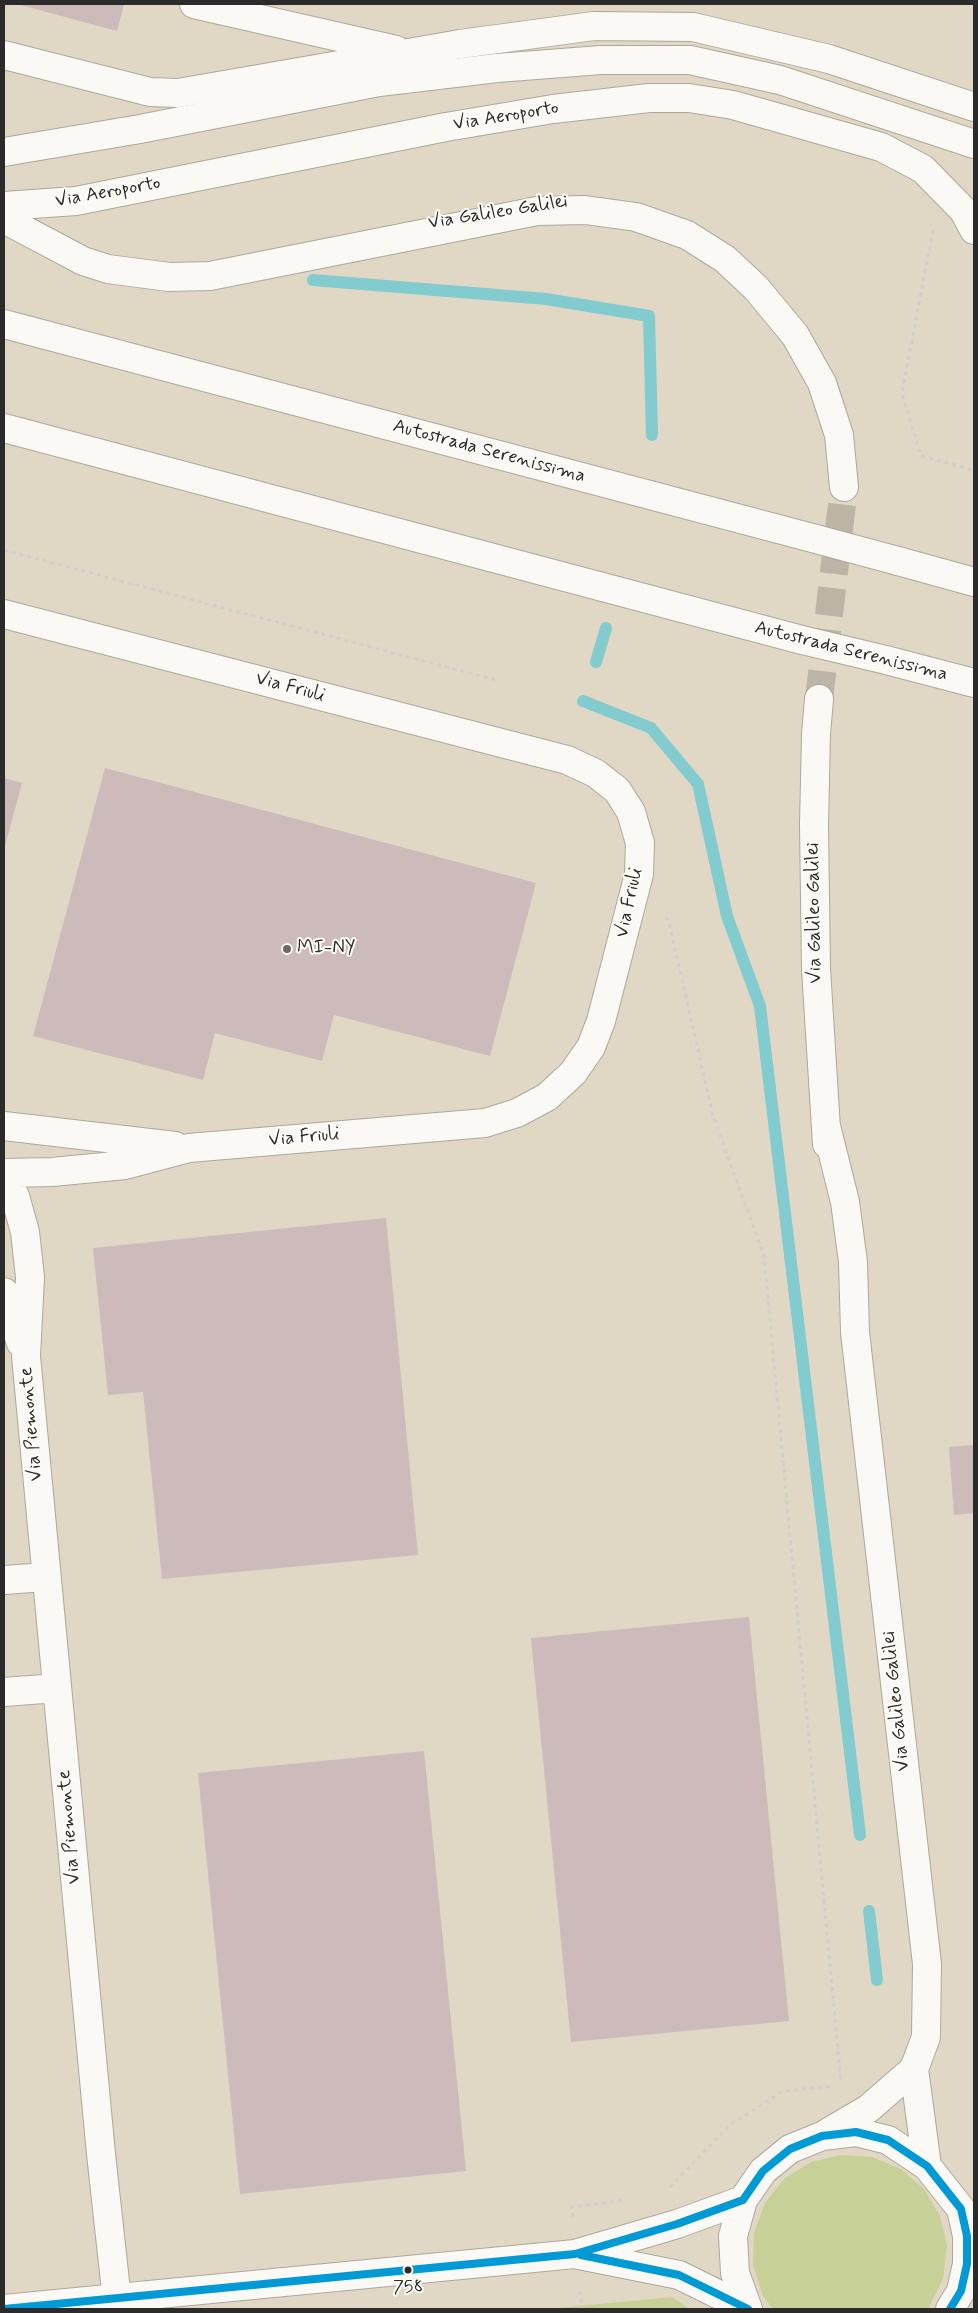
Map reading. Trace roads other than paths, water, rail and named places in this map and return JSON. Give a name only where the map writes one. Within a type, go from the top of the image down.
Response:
[{"type":"main road","points":[[194,4],[407,53]]},
{"type":"main road","points":[[4,55],[150,92],[178,93],[407,53],[594,26],[693,27],[829,59],[974,107]]},
{"type":"main road","points":[[4,152],[140,129],[379,82],[498,68],[601,60],[690,60],[780,80],[974,144]]},
{"type":"main road","name":"Via Aeroporto","points":[[5,210],[76,201],[436,129],[554,109],[649,98],[679,98],[733,105],[881,147],[923,169],[964,211],[974,230]]},
{"type":"main road","name":"Via Galileo Galilei","points":[[5,210],[51,242],[83,261],[108,269],[169,277],[210,276],[537,211],[585,210],[636,217],[687,235],[725,259],[756,288],[795,335],[822,383],[839,435],[844,488]]},
{"type":"main road","name":"Autostrada Serenissima","points":[[4,324],[974,582]]},
{"type":"main road","name":"Autostrada Serenissima","points":[[4,428],[802,640],[974,683]]},
{"type":"main road","name":"Via Friuli","points":[[4,614],[567,760],[595,773],[617,790],[631,812],[640,843],[639,874],[601,1021],[591,1047],[573,1073],[547,1097],[517,1113],[485,1123],[189,1148],[125,1165],[52,1172],[4,1173]]},
{"type":"main road","name":"Via Galileo Galilei","points":[[819,699],[814,816],[816,969],[826,1126],[845,1202],[852,1262],[856,1332],[927,1964],[926,2036],[914,2069],[927,2166]]},
{"type":"main road","name":"Via Friuli","points":[[4,1126],[189,1148]]},
{"type":"main road","name":"Via Piemonte","points":[[4,1178],[15,1196],[25,1232],[30,1277],[26,1356],[117,2304]]},
{"type":"main road","name":"Via Piemonte","points":[[4,1292],[26,1356]]},
{"type":"main road","points":[[4,1580],[46,1577]]},
{"type":"main road","points":[[4,1692],[57,1688]]},
{"type":"main road","name":"Via Galileo Galilei","points":[[822,2136],[868,2109],[914,2069]]},
{"type":"main road","points":[[748,2309],[735,2273],[733,2236],[743,2200],[763,2171],[790,2149],[822,2136],[856,2132],[888,2140],[927,2166],[967,2210],[968,2264],[962,2294]]},
{"type":"main road","points":[[4,2309],[117,2304],[575,2254],[677,2224],[743,2200]]},
{"type":"main road","points":[[575,2254],[679,2275],[748,2309]]},
{"type":"waterway","points":[[313,280],[546,299],[649,316],[652,435]]},
{"type":"waterway","points":[[596,662],[606,628]]},
{"type":"waterway","points":[[583,701],[651,728],[698,784],[727,916],[760,1006],[860,1835]]},
{"type":"waterway","points":[[869,1911],[877,1980]]},
{"type":"tunnel","points":[[819,699],[844,487]]},
{"type":"place","name":"MI-NY","points":[[287,949]]},
{"type":"place","name":"758","points":[[408,2270]]}]
